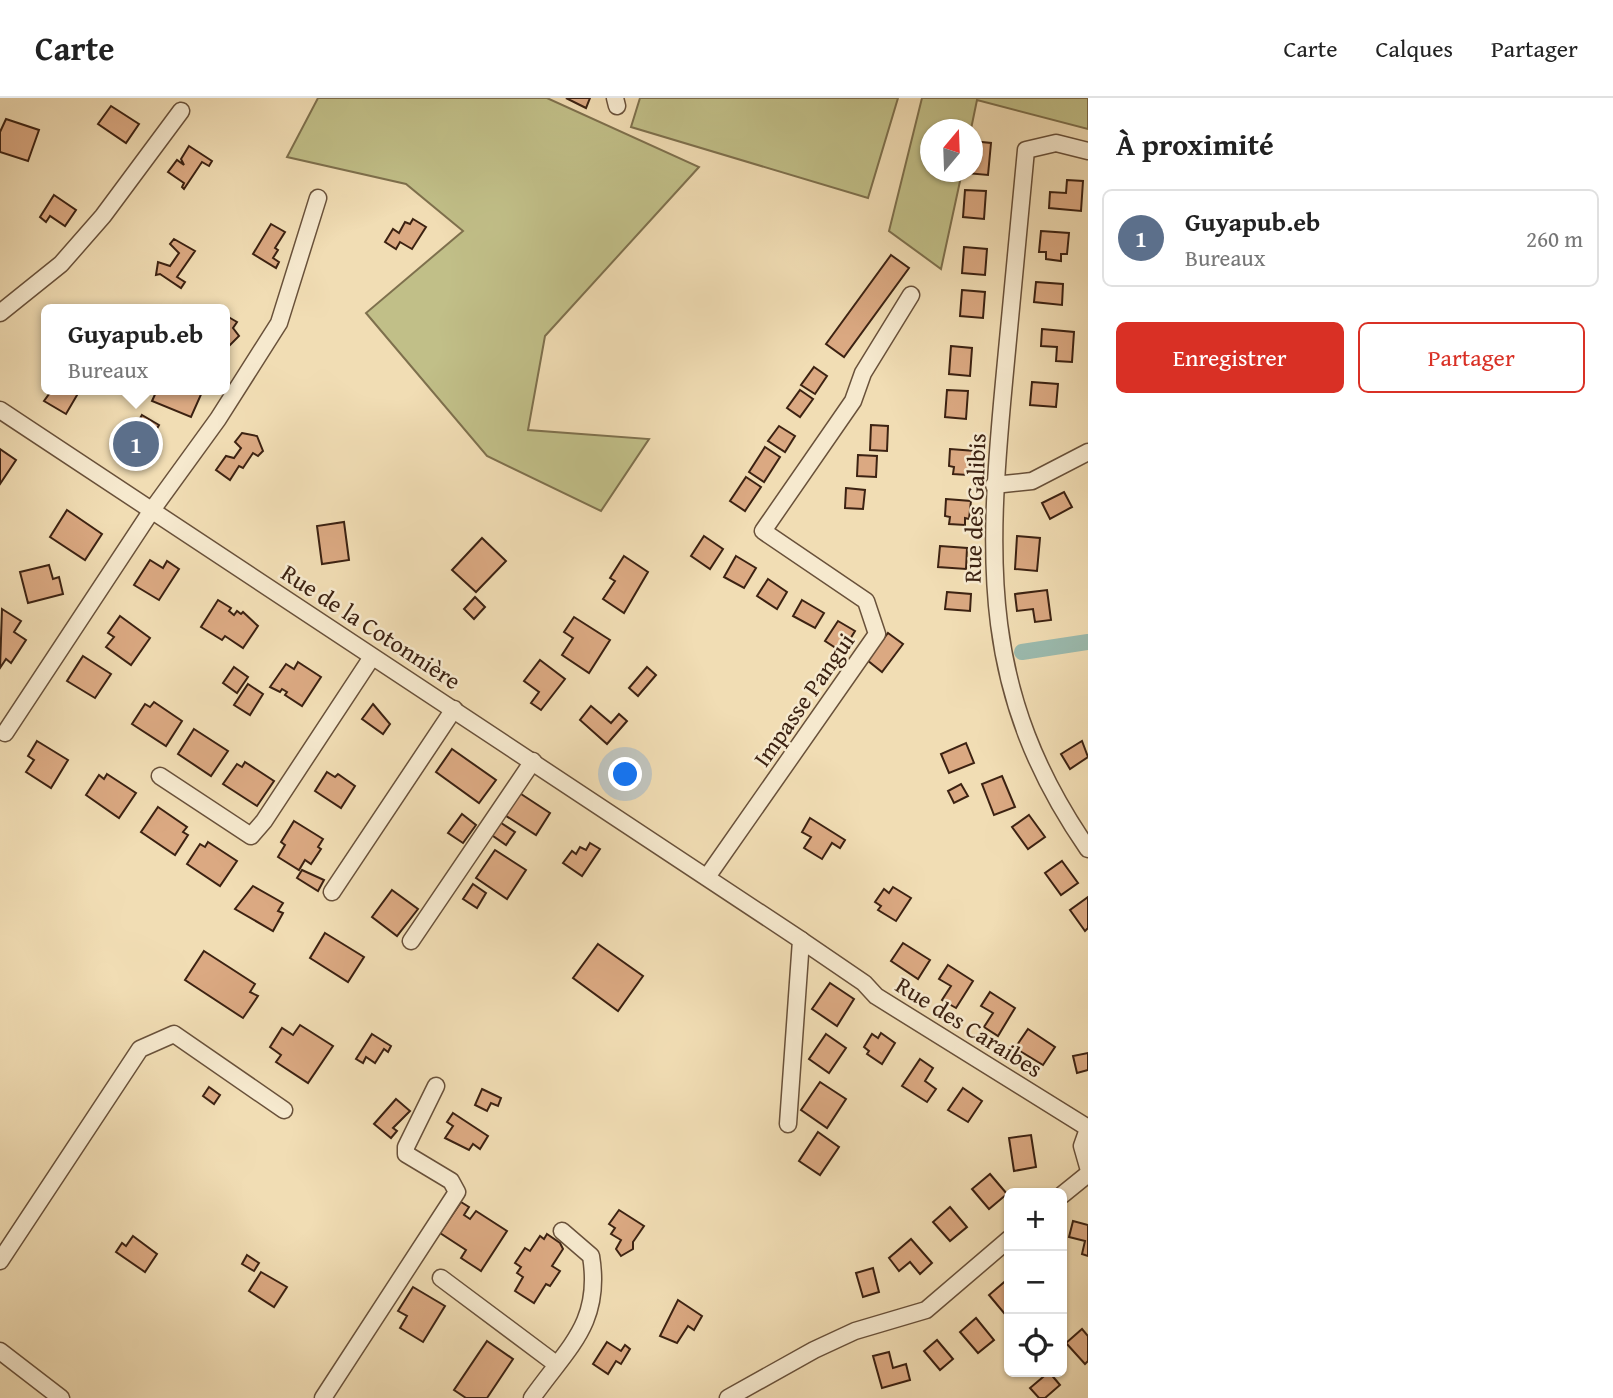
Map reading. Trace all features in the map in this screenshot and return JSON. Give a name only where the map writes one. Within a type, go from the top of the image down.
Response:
[{"type":"street","points":[[0,313],[61,264],[103,216],[181,111]]},
{"type":"street","name":"Rue des Galibis","points":[[1088,151],[1056,143],[1026,150],[995,485],[992,564],[995,607],[1006,666],[1027,741],[1072,826],[1088,849]]},
{"type":"street","points":[[5,733],[152,510],[218,419],[279,323],[318,198]]},
{"type":"street","name":"Impasse Pangui","points":[[713,880],[877,634],[866,601],[763,531],[853,401],[863,373],[911,295]]},
{"type":"street","name":"Rue de la Cotonnière","points":[[0,410],[801,940]]},
{"type":"street","points":[[995,485],[1032,481],[1088,452]]},
{"type":"street","points":[[160,776],[251,835],[264,821],[372,657]]},
{"type":"street","points":[[332,892],[454,709]]},
{"type":"street","points":[[411,941],[533,761]]},
{"type":"street","points":[[788,1124],[801,940]]},
{"type":"street","name":"Rue des Caraibes","points":[[801,940],[864,983],[876,996],[1088,1129]]},
{"type":"street","points":[[0,1261],[140,1049],[174,1034],[284,1110]]},
{"type":"street","points":[[323,1398],[457,1192],[451,1181],[407,1154],[406,1147],[436,1086]]},
{"type":"street","points":[[1088,1129],[1082,1146],[1088,1167]]},
{"type":"street","points":[[1067,1191],[1088,1174]]},
{"type":"street","points":[[533,1398],[586,1324],[594,1299],[591,1256],[562,1231]]},
{"type":"street","points":[[728,1398],[814,1350],[855,1331],[926,1310],[1004,1243]]},
{"type":"street","points":[[441,1278],[556,1364]]},
{"type":"street","points":[[0,1352],[61,1398]]},
{"type":"shaded area","points":[[318,98],[547,98],[699,167],[545,336],[528,430],[649,439],[601,511],[487,456],[366,313],[463,231],[406,184],[287,157]]},
{"type":"shaded area","points":[[640,98],[898,98],[868,198],[631,127]]},
{"type":"shaded area","points":[[922,98],[1088,98],[1088,129],[977,100],[973,119],[920,119],[920,182],[960,182],[941,269],[889,231]]},
{"type":"building","points":[[566,98],[590,98],[586,108]]},
{"type":"building","points":[[111,106],[139,124],[126,143],[98,124]]},
{"type":"building","points":[[6,119],[39,130],[28,161],[0,152],[0,132]]},
{"type":"building","points":[[983,142],[991,143],[988,175],[983,175]]},
{"type":"building","points":[[189,146],[212,161],[209,166],[202,162],[184,189],[184,183],[168,172],[177,160],[184,165],[181,159]]},
{"type":"building","points":[[1067,180],[1083,181],[1081,211],[1049,208],[1050,192],[1066,193]]},
{"type":"building","points":[[965,190],[986,191],[984,219],[963,217]]},
{"type":"building","points":[[54,195],[76,210],[65,226],[50,216],[46,222],[40,217]]},
{"type":"building","points":[[413,219],[426,227],[412,249],[400,242],[396,249],[385,242],[393,229],[399,233],[405,222],[410,224]]},
{"type":"building","points":[[271,224],[285,232],[275,248],[278,250],[273,258],[279,262],[276,268],[253,254]]},
{"type":"building","points":[[1041,231],[1069,233],[1067,254],[1061,254],[1061,261],[1046,259],[1046,252],[1039,252]]},
{"type":"building","points":[[174,239],[195,251],[177,277],[185,282],[181,288],[160,274],[156,275],[158,262],[170,266],[179,253],[170,244]]},
{"type":"building","points":[[964,247],[987,249],[985,275],[962,273]]},
{"type":"building","points":[[891,255],[909,268],[844,357],[826,344]]},
{"type":"building","points":[[1036,282],[1063,284],[1062,305],[1034,302]]},
{"type":"building","points":[[962,290],[985,292],[983,318],[960,316]]},
{"type":"building","points":[[230,318],[237,322],[233,328],[239,336],[230,345]]},
{"type":"building","points":[[1042,329],[1074,332],[1072,362],[1056,361],[1057,347],[1041,346]]},
{"type":"building","points":[[951,346],[972,348],[970,376],[949,374]]},
{"type":"building","points":[[814,367],[827,376],[815,394],[801,385]]},
{"type":"building","points":[[1032,382],[1058,384],[1056,407],[1030,405]]},
{"type":"building","points":[[800,390],[813,399],[800,417],[787,408]]},
{"type":"building","points":[[947,390],[968,391],[966,419],[945,417]]},
{"type":"building","points":[[48,395],[77,395],[66,414],[44,401]]},
{"type":"building","points":[[155,395],[201,395],[191,417],[152,401]]},
{"type":"building","points":[[142,415],[159,425],[143,453],[126,443]]},
{"type":"building","points":[[871,425],[888,426],[887,451],[870,450]]},
{"type":"building","points":[[779,426],[795,436],[785,452],[768,441]]},
{"type":"building","points":[[242,433],[257,436],[263,451],[258,456],[253,453],[243,468],[239,466],[230,480],[216,470],[226,456],[234,458],[241,448],[235,442]]},
{"type":"building","points":[[765,447],[780,457],[764,482],[749,472]]},
{"type":"building","points":[[0,449],[16,460],[0,484]]},
{"type":"building","points":[[950,449],[975,451],[974,469],[969,468],[968,475],[953,474],[954,467],[949,466]]},
{"type":"building","points":[[858,455],[877,456],[876,477],[857,476]]},
{"type":"building","points":[[746,477],[761,487],[745,511],[730,501]]},
{"type":"building","points":[[846,488],[865,490],[863,509],[845,508]]},
{"type":"building","points":[[1064,492],[1072,507],[1050,519],[1042,503]]},
{"type":"building","points":[[946,499],[971,501],[969,519],[965,518],[965,525],[949,524],[950,517],[945,516]]},
{"type":"building","points":[[67,510],[102,534],[85,560],[50,537]]},
{"type":"building","points":[[344,522],[349,560],[322,564],[317,526]]},
{"type":"building","points":[[704,536],[723,549],[710,569],[691,556]]},
{"type":"building","points":[[1017,536],[1040,538],[1037,571],[1015,569]]},
{"type":"building","points":[[482,538],[506,561],[476,592],[452,570]]},
{"type":"building","points":[[940,546],[967,548],[966,569],[938,567]]},
{"type":"building","points":[[624,556],[648,572],[624,613],[603,599],[615,581],[610,578]]},
{"type":"building","points":[[736,556],[756,568],[744,588],[724,577]]},
{"type":"building","points":[[150,560],[163,568],[167,561],[179,569],[159,600],[134,585]]},
{"type":"building","points":[[49,565],[53,579],[59,577],[63,594],[28,603],[20,572]]},
{"type":"building","points":[[768,579],[787,592],[777,609],[757,596]]},
{"type":"building","points":[[1047,590],[1051,620],[1035,622],[1033,609],[1017,611],[1015,594]]},
{"type":"building","points":[[947,592],[971,594],[970,611],[945,609]]},
{"type":"building","points":[[475,597],[485,607],[474,619],[464,609]]},
{"type":"building","points":[[218,600],[231,608],[229,611],[234,615],[237,611],[241,614],[243,612],[258,626],[243,648],[225,636],[222,640],[201,627]]},
{"type":"building","points":[[802,600],[824,613],[815,628],[793,616]]},
{"type":"building","points":[[2,609],[21,621],[14,632],[26,640],[11,663],[6,659],[0,668]]},
{"type":"building","points":[[120,616],[150,638],[131,665],[106,647],[114,637],[108,633]]},
{"type":"building","points":[[574,617],[610,640],[589,673],[562,655],[573,638],[564,632]]},
{"type":"building","points":[[838,621],[855,631],[842,652],[825,641]]},
{"type":"building","points":[[888,633],[903,644],[882,672],[867,660]]},
{"type":"building","points":[[83,656],[111,674],[95,698],[67,681]]},
{"type":"building","points":[[540,660],[565,679],[541,710],[531,703],[539,692],[524,681]]},
{"type":"building","points":[[298,662],[321,677],[302,706],[285,695],[287,692],[282,689],[280,692],[270,687],[286,664],[294,669]]},
{"type":"building","points":[[234,667],[248,677],[237,693],[223,683]]},
{"type":"building","points":[[647,667],[656,675],[638,696],[629,688]]},
{"type":"building","points":[[248,684],[263,694],[250,715],[234,705]]},
{"type":"building","points":[[154,702],[182,721],[166,746],[132,724],[145,704],[150,707]]},
{"type":"building","points":[[373,704],[390,724],[383,734],[362,719]]},
{"type":"building","points":[[591,706],[611,723],[619,714],[627,721],[607,744],[580,720]]},
{"type":"building","points":[[194,729],[228,751],[211,776],[178,754]]},
{"type":"building","points":[[37,741],[68,760],[51,788],[26,772],[34,760],[28,756]]},
{"type":"building","points":[[1082,741],[1088,757],[1070,769],[1061,754]]},
{"type":"building","points":[[966,743],[974,763],[949,773],[941,754]]},
{"type":"building","points":[[452,749],[496,780],[479,803],[436,772]]},
{"type":"building","points":[[245,762],[274,781],[257,806],[223,784],[237,764],[242,767]]},
{"type":"building","points":[[327,772],[335,777],[338,774],[355,786],[341,808],[315,791]]},
{"type":"building","points":[[107,774],[136,793],[119,818],[86,795],[99,775],[104,779]]},
{"type":"building","points":[[1002,776],[1015,807],[994,815],[982,784]]},
{"type":"building","points":[[961,784],[968,796],[954,803],[948,791]]},
{"type":"building","points":[[518,792],[550,813],[536,835],[503,814]]},
{"type":"building","points":[[158,807],[187,827],[183,832],[188,835],[175,855],[141,832]]},
{"type":"building","points":[[462,814],[476,825],[463,843],[448,833]]},
{"type":"building","points":[[1029,815],[1045,837],[1028,849],[1012,827]]},
{"type":"building","points":[[810,818],[845,840],[840,848],[832,843],[822,859],[804,848],[811,837],[802,832]]},
{"type":"building","points":[[495,819],[515,832],[506,845],[486,831]]},
{"type":"building","points":[[294,821],[323,839],[318,847],[321,849],[311,864],[305,860],[299,870],[278,857],[285,845],[281,842]]},
{"type":"building","points":[[208,842],[237,861],[220,886],[187,864],[200,844],[205,847]]},
{"type":"building","points":[[590,843],[600,849],[582,876],[563,863],[572,851],[576,854],[580,847],[586,850]]},
{"type":"building","points":[[495,850],[526,870],[507,899],[476,878]]},
{"type":"building","points":[[1062,861],[1078,883],[1061,895],[1045,873]]},
{"type":"building","points":[[302,870],[324,880],[318,891],[297,878]]},
{"type":"building","points":[[473,884],[486,893],[477,908],[463,899]]},
{"type":"building","points":[[253,886],[283,903],[278,911],[283,913],[273,931],[235,909]]},
{"type":"building","points":[[893,887],[911,898],[896,921],[878,910],[881,906],[875,902],[884,889],[889,893]]},
{"type":"building","points":[[392,890],[418,909],[397,936],[372,917]]},
{"type":"building","points":[[1088,897],[1088,928],[1085,931],[1070,910]]},
{"type":"building","points":[[325,933],[364,957],[348,982],[310,958]]},
{"type":"building","points":[[903,943],[930,960],[918,979],[891,961]]},
{"type":"building","points":[[598,944],[643,976],[618,1011],[573,978]]},
{"type":"building","points":[[204,951],[255,984],[250,992],[258,996],[243,1018],[185,980]]},
{"type":"building","points":[[948,965],[973,981],[956,1008],[942,1000],[951,986],[939,979]]},
{"type":"building","points":[[830,983],[854,999],[837,1026],[812,1009]]},
{"type":"building","points":[[990,992],[1015,1008],[998,1036],[984,1027],[993,1013],[981,1006]]},
{"type":"building","points":[[300,1025],[333,1046],[308,1083],[276,1062],[281,1055],[270,1047],[282,1028],[293,1035]]},
{"type":"building","points":[[1028,1029],[1055,1047],[1043,1065],[1015,1048]]},
{"type":"building","points":[[881,1033],[895,1043],[882,1064],[867,1054],[869,1051],[864,1047],[872,1034],[878,1038]]},
{"type":"building","points":[[372,1034],[391,1046],[388,1052],[384,1049],[375,1063],[366,1057],[363,1063],[356,1059]]},
{"type":"building","points":[[826,1034],[846,1048],[829,1073],[809,1059]]},
{"type":"building","points":[[1088,1053],[1088,1070],[1077,1073],[1073,1056]]},
{"type":"building","points":[[920,1059],[933,1068],[925,1081],[936,1089],[927,1102],[902,1086]]},
{"type":"building","points":[[820,1082],[846,1099],[827,1128],[801,1110]]},
{"type":"building","points":[[209,1087],[220,1095],[214,1104],[203,1096]]},
{"type":"building","points":[[963,1088],[982,1101],[968,1122],[948,1110]]},
{"type":"building","points":[[482,1089],[501,1098],[498,1106],[491,1103],[487,1111],[475,1105]]},
{"type":"building","points":[[396,1099],[410,1111],[393,1128],[397,1131],[391,1138],[374,1124]]},
{"type":"building","points":[[453,1113],[488,1136],[480,1149],[473,1144],[469,1150],[445,1138],[453,1126],[447,1122]]},
{"type":"building","points":[[818,1132],[839,1147],[820,1175],[799,1161]]},
{"type":"building","points":[[1031,1135],[1036,1167],[1014,1171],[1009,1138]]},
{"type":"building","points":[[990,1174],[1004,1190],[1004,1196],[989,1209],[972,1189]]},
{"type":"building","points":[[461,1202],[469,1207],[464,1215],[470,1219],[476,1211],[507,1231],[481,1271],[461,1258],[466,1250],[440,1233]]},
{"type":"building","points":[[950,1207],[967,1227],[950,1241],[933,1222]]},
{"type":"building","points":[[619,1210],[644,1226],[633,1242],[633,1249],[621,1256],[616,1249],[621,1240],[611,1234],[615,1228],[609,1224]]},
{"type":"building","points":[[1073,1221],[1088,1225],[1088,1256],[1082,1254],[1085,1241],[1069,1237]]},
{"type":"building","points":[[547,1234],[560,1243],[563,1249],[552,1266],[560,1271],[550,1286],[546,1284],[534,1303],[515,1291],[523,1277],[517,1273],[521,1267],[515,1263],[525,1248],[530,1251],[540,1236],[544,1239]]},
{"type":"building","points":[[133,1236],[157,1254],[145,1272],[116,1252],[122,1243],[126,1246]]},
{"type":"building","points":[[911,1239],[932,1263],[920,1274],[910,1262],[899,1271],[889,1258]]},
{"type":"building","points":[[247,1255],[259,1263],[254,1271],[242,1264]]},
{"type":"building","points":[[873,1268],[879,1292],[863,1297],[856,1273]]},
{"type":"building","points":[[261,1272],[287,1287],[274,1307],[249,1291]]},
{"type":"building","points":[[1004,1282],[1004,1313],[989,1295]]},
{"type":"building","points":[[413,1287],[445,1306],[423,1342],[400,1328],[407,1316],[398,1311]]},
{"type":"building","points":[[678,1300],[702,1316],[694,1330],[688,1326],[677,1343],[660,1336]]},
{"type":"building","points":[[976,1318],[994,1340],[978,1353],[960,1332]]},
{"type":"building","points":[[1082,1329],[1088,1336],[1088,1361],[1085,1364],[1067,1344]]},
{"type":"building","points":[[937,1340],[953,1359],[940,1370],[924,1351]]},
{"type":"building","points":[[487,1341],[513,1359],[487,1398],[466,1398],[454,1390]]},
{"type":"building","points":[[607,1342],[621,1351],[625,1345],[630,1349],[621,1364],[616,1361],[608,1374],[593,1364]]},
{"type":"building","points":[[889,1352],[893,1368],[906,1364],[910,1380],[882,1388],[873,1356]]},
{"type":"building","points":[[1043,1377],[1053,1377],[1060,1385],[1045,1398],[1039,1398],[1030,1388]]},
{"type":"waterway","points":[[1022,652],[1088,642]]},
{"type":"place","name":"Guyapub.eb","points":[[136,444]]}]
